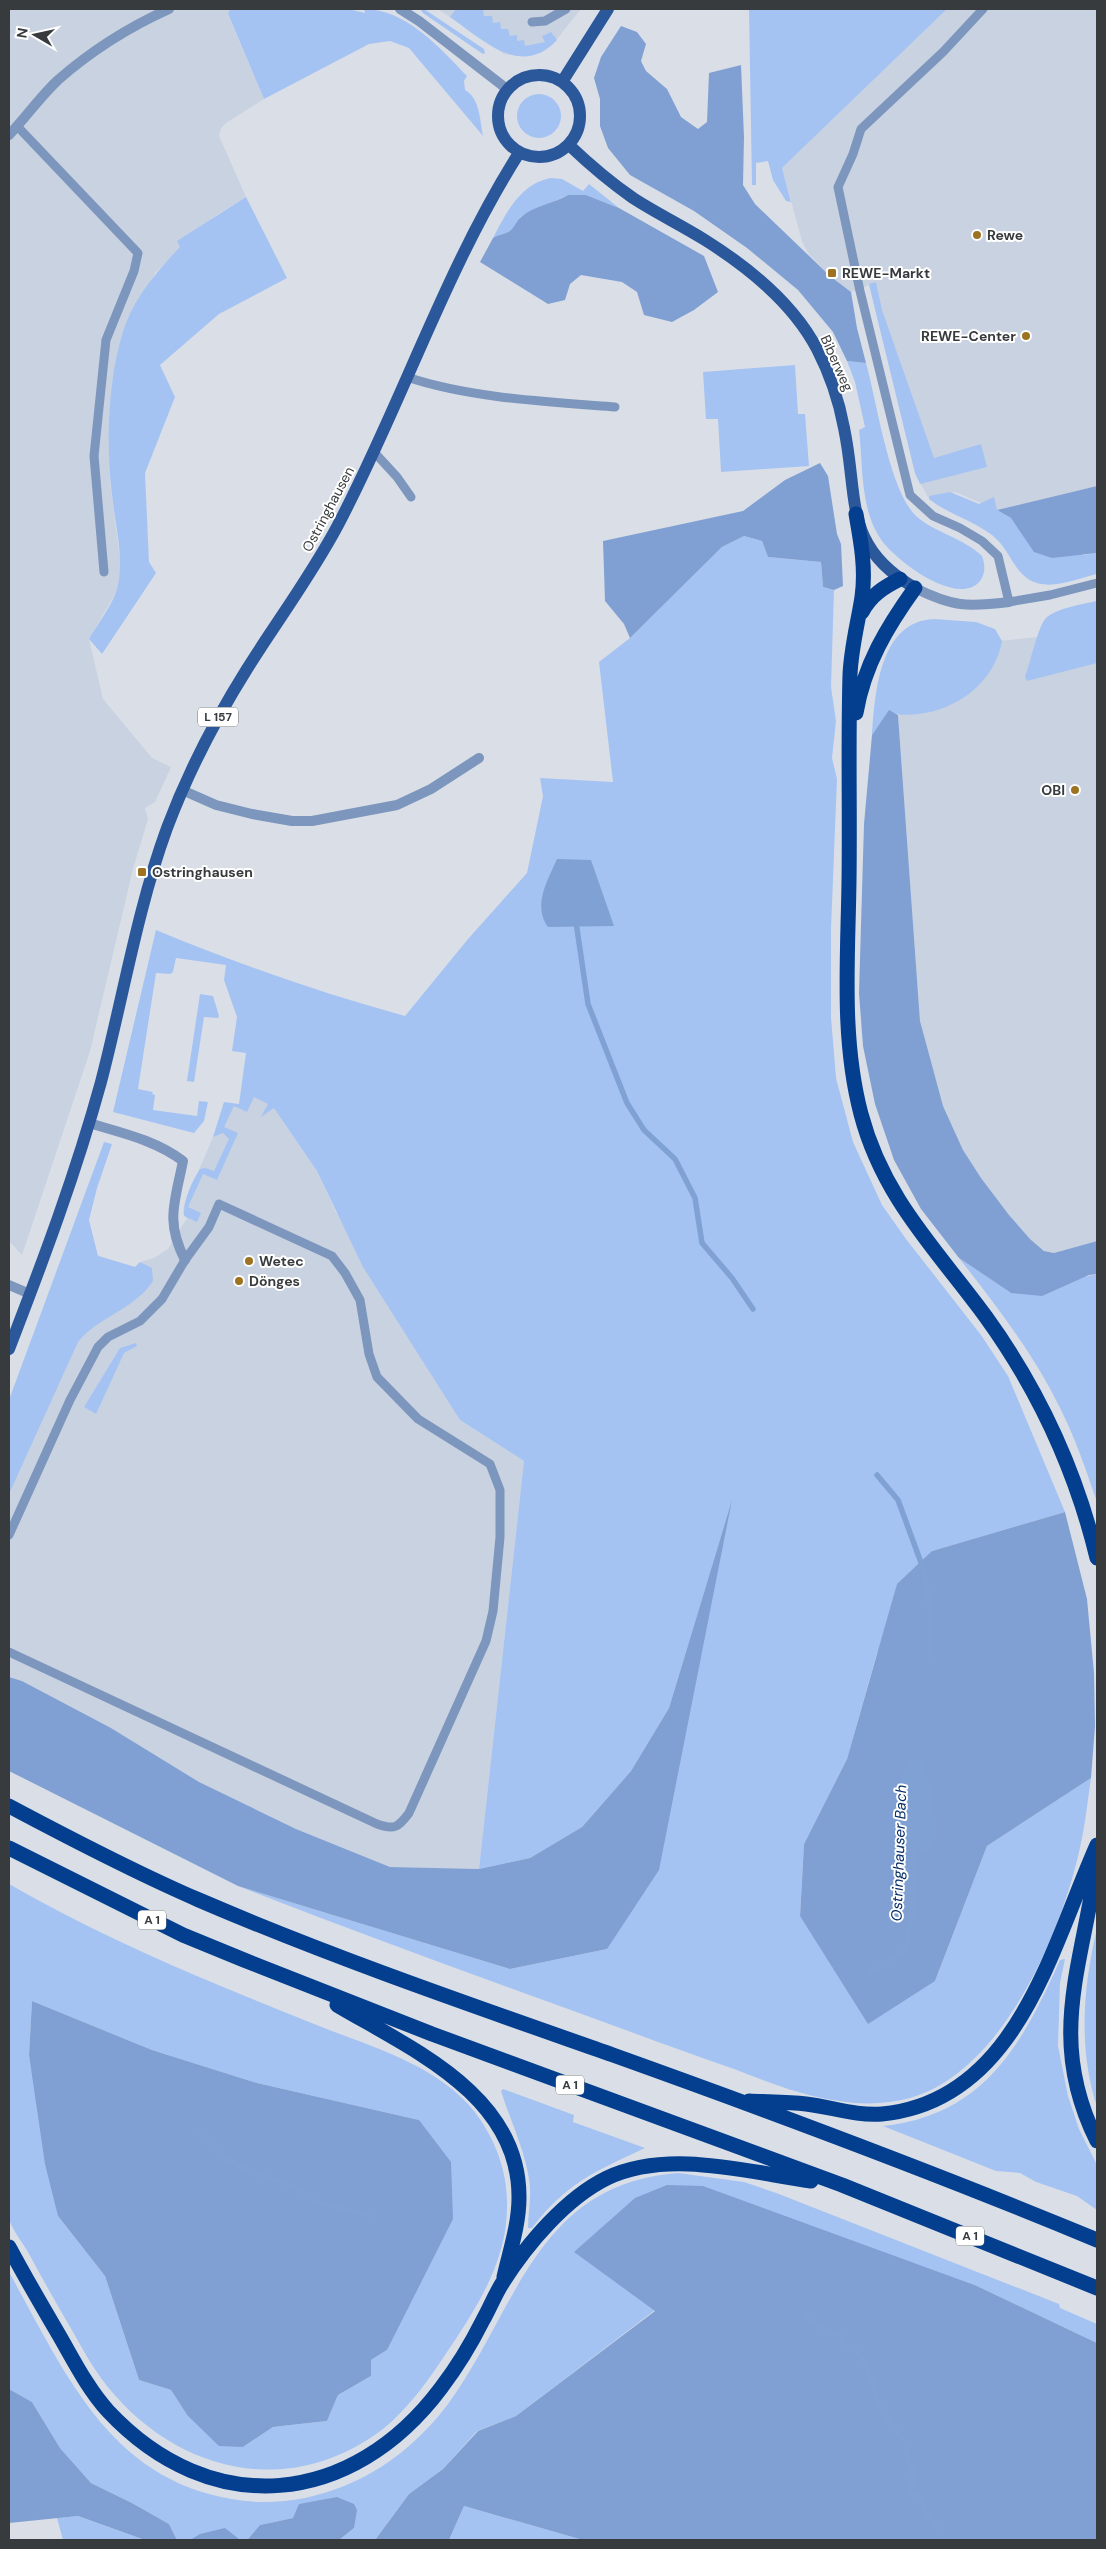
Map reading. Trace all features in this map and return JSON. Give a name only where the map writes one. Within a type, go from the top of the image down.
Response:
[{"type":"highway","points":[[856,514],[863,568],[862,596],[850,674],[851,746],[847,1013],[851,1071],[862,1117],[882,1171],[908,1217],[986,1317],[1025,1376],[1050,1423],[1072,1476],[1097,1558]]},
{"type":"highway","points":[[857,622],[872,597],[882,588],[900,579]]},
{"type":"highway","points":[[851,746],[857,705],[874,651],[885,631],[915,588]]},
{"type":"highway","points":[[9,1806],[132,1870],[279,1933],[428,1990],[734,2100],[1097,2240]]},
{"type":"highway","points":[[734,2100],[808,2104],[853,2113],[882,2114],[923,2105],[952,2091],[967,2081],[1001,2046],[1027,2005],[1051,1956],[1097,1845]]},
{"type":"highway","name":"A 1","points":[[9,1848],[183,1935],[299,1982],[432,2034],[842,2186],[1097,2288]]},
{"type":"highway","points":[[1097,1859],[1092,1904],[1074,1980],[1070,2026],[1077,2087],[1097,2141]]},
{"type":"highway","points":[[299,1982],[444,2070],[470,2090],[488,2111],[500,2130],[510,2152],[519,2197],[517,2219],[503,2283]]},
{"type":"highway","points":[[9,2247],[83,2376],[99,2400],[125,2428],[152,2450],[183,2468],[220,2480],[252,2485],[288,2484],[323,2477],[355,2464],[389,2443],[424,2410],[452,2373],[503,2283],[547,2225],[568,2204],[596,2184],[625,2171],[654,2164],[690,2164],[842,2186]]},
{"type":"main road","points":[[562,82],[608,9]]},
{"type":"main road","points":[[533,75],[548,76],[562,82],[576,97],[580,117],[575,136],[569,145],[554,155],[536,158],[519,153],[504,138],[497,118],[501,98],[514,82],[533,75]]},
{"type":"main road","name":"Biberweg","points":[[569,145],[593,168],[632,198],[704,240],[760,280],[801,325],[820,356],[838,400],[844,428],[856,514],[862,533],[880,562],[900,579],[915,588]]},
{"type":"main road","name":"Ostringhausen","points":[[9,1349],[62,1209],[89,1123],[152,875],[182,790],[225,705],[320,556],[374,452],[456,270],[502,179],[519,153]]},
{"type":"street","points":[[9,135],[33,106],[75,67],[116,37],[169,9]]},
{"type":"street","points":[[400,9],[419,20],[507,89]]},
{"type":"street","name":"Biberweg","points":[[915,588],[935,598],[960,605],[1009,602]]},
{"type":"street","points":[[182,790],[216,806],[292,821],[312,821],[397,805],[431,789],[479,758]]},
{"type":"street","points":[[89,1123],[148,1141],[170,1152],[183,1162],[172,1214],[173,1231],[185,1260]]},
{"type":"street","points":[[9,1285],[30,1294]]},
{"type":"lane","points":[[532,22],[544,21],[566,9]]},
{"type":"lane","points":[[983,9],[943,52],[861,129],[853,154],[838,187],[862,301],[910,495],[933,516],[960,528],[982,541],[998,556],[1009,602],[1050,595],[1097,583]]},
{"type":"lane","points":[[17,126],[138,253],[134,271],[106,340],[94,456],[104,572]]},
{"type":"lane","points":[[407,376],[427,384],[481,393],[547,402],[615,407]]},
{"type":"lane","points":[[374,452],[397,477],[411,498]]},
{"type":"lane","points":[[9,1535],[70,1400],[98,1347],[108,1337],[140,1321],[162,1299],[185,1260],[209,1227],[219,1204],[332,1256],[345,1273],[360,1300],[370,1354],[377,1377],[418,1419],[490,1464],[500,1490],[500,1537],[491,1619],[486,1641],[413,1804],[400,1826],[392,1829],[377,1824],[9,1652]]},
{"type":"shaded area","points":[[9,9],[230,9],[228,15],[264,99],[226,123],[221,128],[219,136],[246,197],[212,218],[155,273],[113,389],[109,453],[110,483],[121,566],[117,591],[89,639],[103,699],[152,758],[171,767],[155,802],[145,808],[148,819],[133,869],[90,1051],[22,1255],[9,1241]]},
{"type":"shaded area","points":[[230,9],[348,9],[365,13],[364,9],[379,11],[408,23],[434,42],[467,76],[464,81],[465,90],[474,98],[483,136],[409,48],[390,41],[369,44],[264,99],[228,14]]},
{"type":"shaded area","points":[[420,9],[424,9],[484,49],[485,53],[483,54],[474,48]]},
{"type":"shaded area","points":[[438,9],[581,9],[552,45],[536,54],[523,56],[504,54]]},
{"type":"shaded area","points":[[456,9],[483,10],[484,16],[492,16],[493,23],[500,22],[501,29],[508,29],[510,36],[517,35],[517,41],[524,40],[525,46],[545,42],[542,36],[551,32],[557,40],[543,51],[530,56],[516,56],[488,44],[450,17]]},
{"type":"shaded area","points":[[749,9],[947,9],[782,168],[791,202],[786,201],[773,180],[768,161],[756,163],[756,185],[752,185]]},
{"type":"shaded area","points":[[947,9],[1097,9],[1097,486],[997,510],[955,492],[928,497],[929,499],[915,473],[869,285],[851,292],[830,276],[808,253],[802,241],[782,168]]},
{"type":"shaded area","points":[[621,26],[637,32],[646,44],[641,61],[646,71],[667,89],[681,117],[698,129],[707,122],[709,73],[741,65],[744,137],[743,185],[755,204],[830,276],[851,292],[857,328],[866,363],[847,361],[833,332],[798,290],[747,248],[694,211],[630,175],[608,148],[600,126],[600,99],[594,78],[601,57]]},
{"type":"shaded area","points":[[539,94],[551,98],[557,104],[561,116],[557,128],[551,134],[539,138],[527,134],[521,128],[517,116],[521,104],[527,98]]},
{"type":"shaded area","points":[[551,178],[562,179],[583,191],[589,184],[619,208],[586,195],[568,195],[520,217],[511,231],[493,238],[509,209],[523,193],[540,181]]},
{"type":"shaded area","points":[[568,195],[586,195],[619,208],[704,256],[718,292],[694,310],[672,322],[644,315],[637,292],[622,282],[581,275],[570,284],[565,300],[548,304],[480,262],[493,238],[509,231],[526,213]]},
{"type":"shaded area","points":[[246,197],[287,278],[219,314],[160,365],[175,397],[145,473],[149,562],[156,573],[102,654],[89,639],[112,601],[119,578],[120,554],[110,473],[109,423],[114,371],[126,323],[145,288],[180,247],[177,241]]},
{"type":"shaded area","points":[[876,282],[882,310],[934,458],[981,444],[987,467],[920,484],[915,473],[869,284]]},
{"type":"shaded area","points":[[847,361],[866,363],[891,466],[898,487],[907,504],[923,522],[966,544],[982,556],[984,565],[983,575],[980,581],[970,588],[957,589],[927,578],[898,558],[880,538],[869,513],[866,500],[859,430],[865,427],[855,382]]},
{"type":"shaded area","points":[[795,365],[798,414],[805,414],[809,466],[721,472],[718,419],[706,419],[703,372]]},
{"type":"shaded area","points":[[820,463],[828,476],[837,534],[841,544],[843,586],[834,590],[823,587],[821,562],[768,557],[762,541],[744,536],[722,547],[630,638],[624,624],[605,601],[603,541],[743,511],[785,480]]},
{"type":"shaded area","points":[[1097,486],[1097,553],[1052,558],[1034,552],[1011,518],[997,510]]},
{"type":"shaded area","points":[[950,492],[979,504],[994,497],[997,510],[1011,518],[1022,532],[1084,555],[1097,553],[1097,574],[1064,583],[1042,584],[1032,581],[1023,575],[996,538],[929,499],[929,496]]},
{"type":"shaded area","points":[[744,536],[762,541],[768,557],[821,562],[823,587],[834,590],[831,687],[836,721],[832,758],[837,779],[831,929],[831,1017],[836,1078],[853,1142],[882,1205],[906,1239],[981,1335],[1008,1376],[1065,1512],[932,1551],[877,1653],[847,1759],[804,1844],[800,1916],[935,1981],[987,1846],[1091,1778],[1074,1873],[1045,1952],[1025,1991],[1001,2028],[974,2059],[944,2083],[910,2098],[884,2103],[839,2101],[812,2096],[786,2088],[333,1923],[238,1886],[510,1969],[607,1949],[730,1507],[669,1708],[631,1771],[582,1827],[530,1858],[479,1869],[524,1461],[460,1420],[363,1267],[317,1171],[274,1108],[261,1117],[268,1104],[254,1097],[247,1112],[234,1106],[224,1127],[238,1133],[217,1180],[203,1174],[188,1207],[201,1213],[197,1222],[184,1216],[191,1185],[197,1174],[200,1169],[205,1168],[214,1171],[229,1139],[223,1133],[213,1137],[224,1102],[239,1104],[246,1053],[232,1051],[237,1017],[224,980],[226,965],[176,958],[173,972],[170,974],[156,973],[138,1089],[153,1092],[152,1094],[155,1095],[153,1110],[197,1116],[199,1101],[208,1102],[204,1121],[194,1133],[113,1112],[156,930],[279,977],[405,1016],[468,939],[527,873],[543,796],[540,778],[613,782],[599,662],[630,638],[722,547]]},
{"type":"shaded area","points":[[1097,601],[1097,1241],[1054,1253],[1045,1251],[1030,1239],[981,1178],[963,1150],[943,1106],[930,1064],[920,1021],[898,715],[917,662],[969,644],[1038,637],[1047,617],[1064,609]]},
{"type":"shaded area","points":[[1097,601],[1097,663],[1027,681],[1025,677],[1034,646],[1046,618],[1063,609]]},
{"type":"shaded area","points":[[934,619],[976,622],[995,629],[1002,641],[998,656],[983,681],[960,700],[947,707],[918,714],[900,714],[889,711],[872,735],[878,681],[891,646],[902,632],[916,623]]},
{"type":"shaded area","points":[[889,710],[898,715],[920,1021],[943,1106],[963,1150],[981,1178],[1030,1239],[1044,1251],[1054,1253],[1097,1241],[1097,1274],[1089,1275],[1042,1296],[1011,1293],[959,1258],[921,1209],[894,1160],[875,1104],[863,1046],[859,993],[864,824],[872,735]]},
{"type":"shaded area","points":[[557,859],[591,860],[614,926],[548,927],[543,919],[541,901]]},
{"type":"shaded area","points":[[200,994],[213,996],[219,1016],[218,1018],[204,1017],[194,1082],[187,1081]]},
{"type":"shaded area","points":[[250,1059],[317,1171],[336,1212],[460,1420],[524,1461],[479,1869],[390,1867],[296,1829],[199,1782],[111,1728],[22,1681],[9,1677],[9,1400],[67,1246],[135,1267],[140,1262],[154,1258],[168,1249],[187,1218],[183,1213],[184,1205],[227,1104],[242,1106]]},
{"type":"shaded area","points":[[104,1142],[112,1144],[97,1188],[89,1220],[98,1256],[135,1267],[140,1262],[152,1268],[153,1281],[136,1299],[86,1333],[78,1342],[9,1494],[9,1400]]},
{"type":"shaded area","points":[[959,1258],[1011,1293],[1097,1274],[1097,1502],[1075,1442],[1049,1386],[1013,1329]]},
{"type":"shaded area","points":[[136,1343],[137,1346],[124,1353],[96,1414],[84,1407],[120,1348]]},
{"type":"shaded area","points":[[732,1500],[659,1870],[607,1949],[510,1969],[238,1886],[9,1771],[9,1677],[22,1681],[111,1728],[199,1782],[296,1829],[390,1867],[479,1869],[530,1858],[582,1827],[631,1771],[669,1708]]},
{"type":"shaded area","points":[[1065,1512],[1087,1599],[1094,1673],[1095,1726],[1091,1778],[987,1846],[935,1981],[868,2024],[800,1916],[804,1844],[847,1759],[897,1584],[932,1551]]},
{"type":"shaded area","points":[[910,1759],[925,1763],[936,1820],[935,1843],[923,1852],[914,1851],[901,1843],[898,1811],[899,1788],[901,1777]]},
{"type":"shaded area","points":[[9,1884],[89,1927],[172,1965],[409,2062],[444,2083],[460,2096],[481,2121],[494,2144],[503,2168],[507,2207],[506,2227],[502,2246],[489,2282],[460,2333],[419,2392],[402,2412],[383,2429],[347,2451],[310,2464],[273,2470],[236,2467],[201,2457],[167,2439],[135,2416],[101,2378],[85,2354],[14,2230],[8,2214]],"holes":[[[32,2001],[152,2050],[257,2083],[419,2120],[387,2350],[371,2360],[371,2376],[338,2395],[327,2421],[273,2427],[243,2447],[187,2415],[171,2390],[139,2380],[105,2276],[58,2216],[29,2055]]]},
{"type":"shaded area","points":[[1097,1928],[1097,2107],[1087,2063],[1085,2018],[1088,1973]]},
{"type":"shaded area","points":[[1065,1959],[1060,1983],[1058,2046],[1068,2096],[1079,2129],[1097,2165],[1097,2210],[1077,2196],[1036,2182],[1020,2173],[996,2171],[883,2126],[918,2119],[948,2107],[973,2091],[995,2071],[1014,2047],[1031,2020],[1060,1960]]},
{"type":"shaded area","points":[[32,2001],[152,2050],[257,2083],[419,2120],[451,2162],[453,2219],[387,2350],[371,2360],[371,2376],[338,2395],[327,2421],[273,2427],[243,2447],[219,2446],[187,2415],[171,2390],[139,2380],[105,2276],[58,2216],[45,2164],[29,2055]]},
{"type":"shaded area","points":[[503,2089],[574,2115],[573,2122],[645,2148],[583,2180],[557,2200],[532,2228],[528,2228],[529,2179],[520,2145],[501,2091]]},
{"type":"shaded area","points":[[678,2173],[744,2182],[779,2194],[1059,2304],[1060,2308],[1097,2324],[1097,2343],[977,2286],[655,2310],[516,2416],[477,2431],[443,2469],[409,2494],[375,2540],[339,2540],[354,2528],[293,2518],[260,2525],[248,2539],[177,2540],[169,2524],[91,2483],[60,2448],[32,2402],[9,2389],[9,2272],[76,2390],[102,2424],[132,2454],[167,2477],[209,2494],[269,2502],[291,2500],[323,2493],[359,2479],[388,2462],[402,2452],[438,2417],[472,2367],[536,2257],[561,2226],[592,2200],[630,2182]]},
{"type":"shaded area","points":[[667,2185],[703,2186],[977,2286],[1097,2343],[1097,2540],[583,2540],[464,2506],[449,2540],[375,2540],[409,2494],[443,2469],[478,2431],[516,2416],[655,2311],[574,2252],[635,2198]]},
{"type":"shaded area","points":[[9,2389],[32,2402],[60,2448],[91,2483],[169,2524],[177,2540],[145,2540],[78,2516],[9,2523]]},
{"type":"shaded area","points":[[337,2497],[354,2504],[357,2510],[354,2528],[339,2540],[190,2540],[200,2534],[225,2528],[239,2539],[248,2539],[260,2525],[293,2518],[299,2504]]},
{"type":"shaded area","points":[[464,2506],[583,2540],[449,2540]]},
{"type":"shaded area","points":[[78,2516],[145,2540],[63,2540],[57,2518]]},
{"type":"waterway","name":"Ostringhauser Bach","points":[[576,922],[588,1004],[627,1103],[644,1130],[675,1159],[695,1198],[702,1243],[732,1278],[753,1309]]},
{"type":"waterway","name":"Ostringhauser Bach","points":[[877,1475],[898,1500],[923,1568],[931,1614],[930,1657]]},
{"type":"waterway","name":"Ostringhauser Bach","points":[[868,1975],[906,1950],[912,1910],[914,1843]]},
{"type":"waterway","points":[[199,2134],[221,2156],[243,2168],[297,2188],[313,2201],[371,2216]]},
{"type":"waterway","name":"Ostringhauser Bach","points":[[807,2317],[821,2328],[841,2336],[845,2345],[854,2350],[866,2365],[882,2411],[909,2446],[906,2454],[914,2474],[910,2492],[922,2498],[926,2512],[944,2540]]},
{"type":"place","name":"Rewe","points":[[977,235]]},
{"type":"place","name":"REWE-Markt","points":[[832,273]]},
{"type":"place","name":"REWE-Center","points":[[1026,336]]},
{"type":"place","name":"OBI","points":[[1075,790]]},
{"type":"place","name":"Ostringhausen","points":[[142,872]]},
{"type":"place","name":"Wetec","points":[[249,1261]]},
{"type":"place","name":"Dönges","points":[[239,1281]]}]
